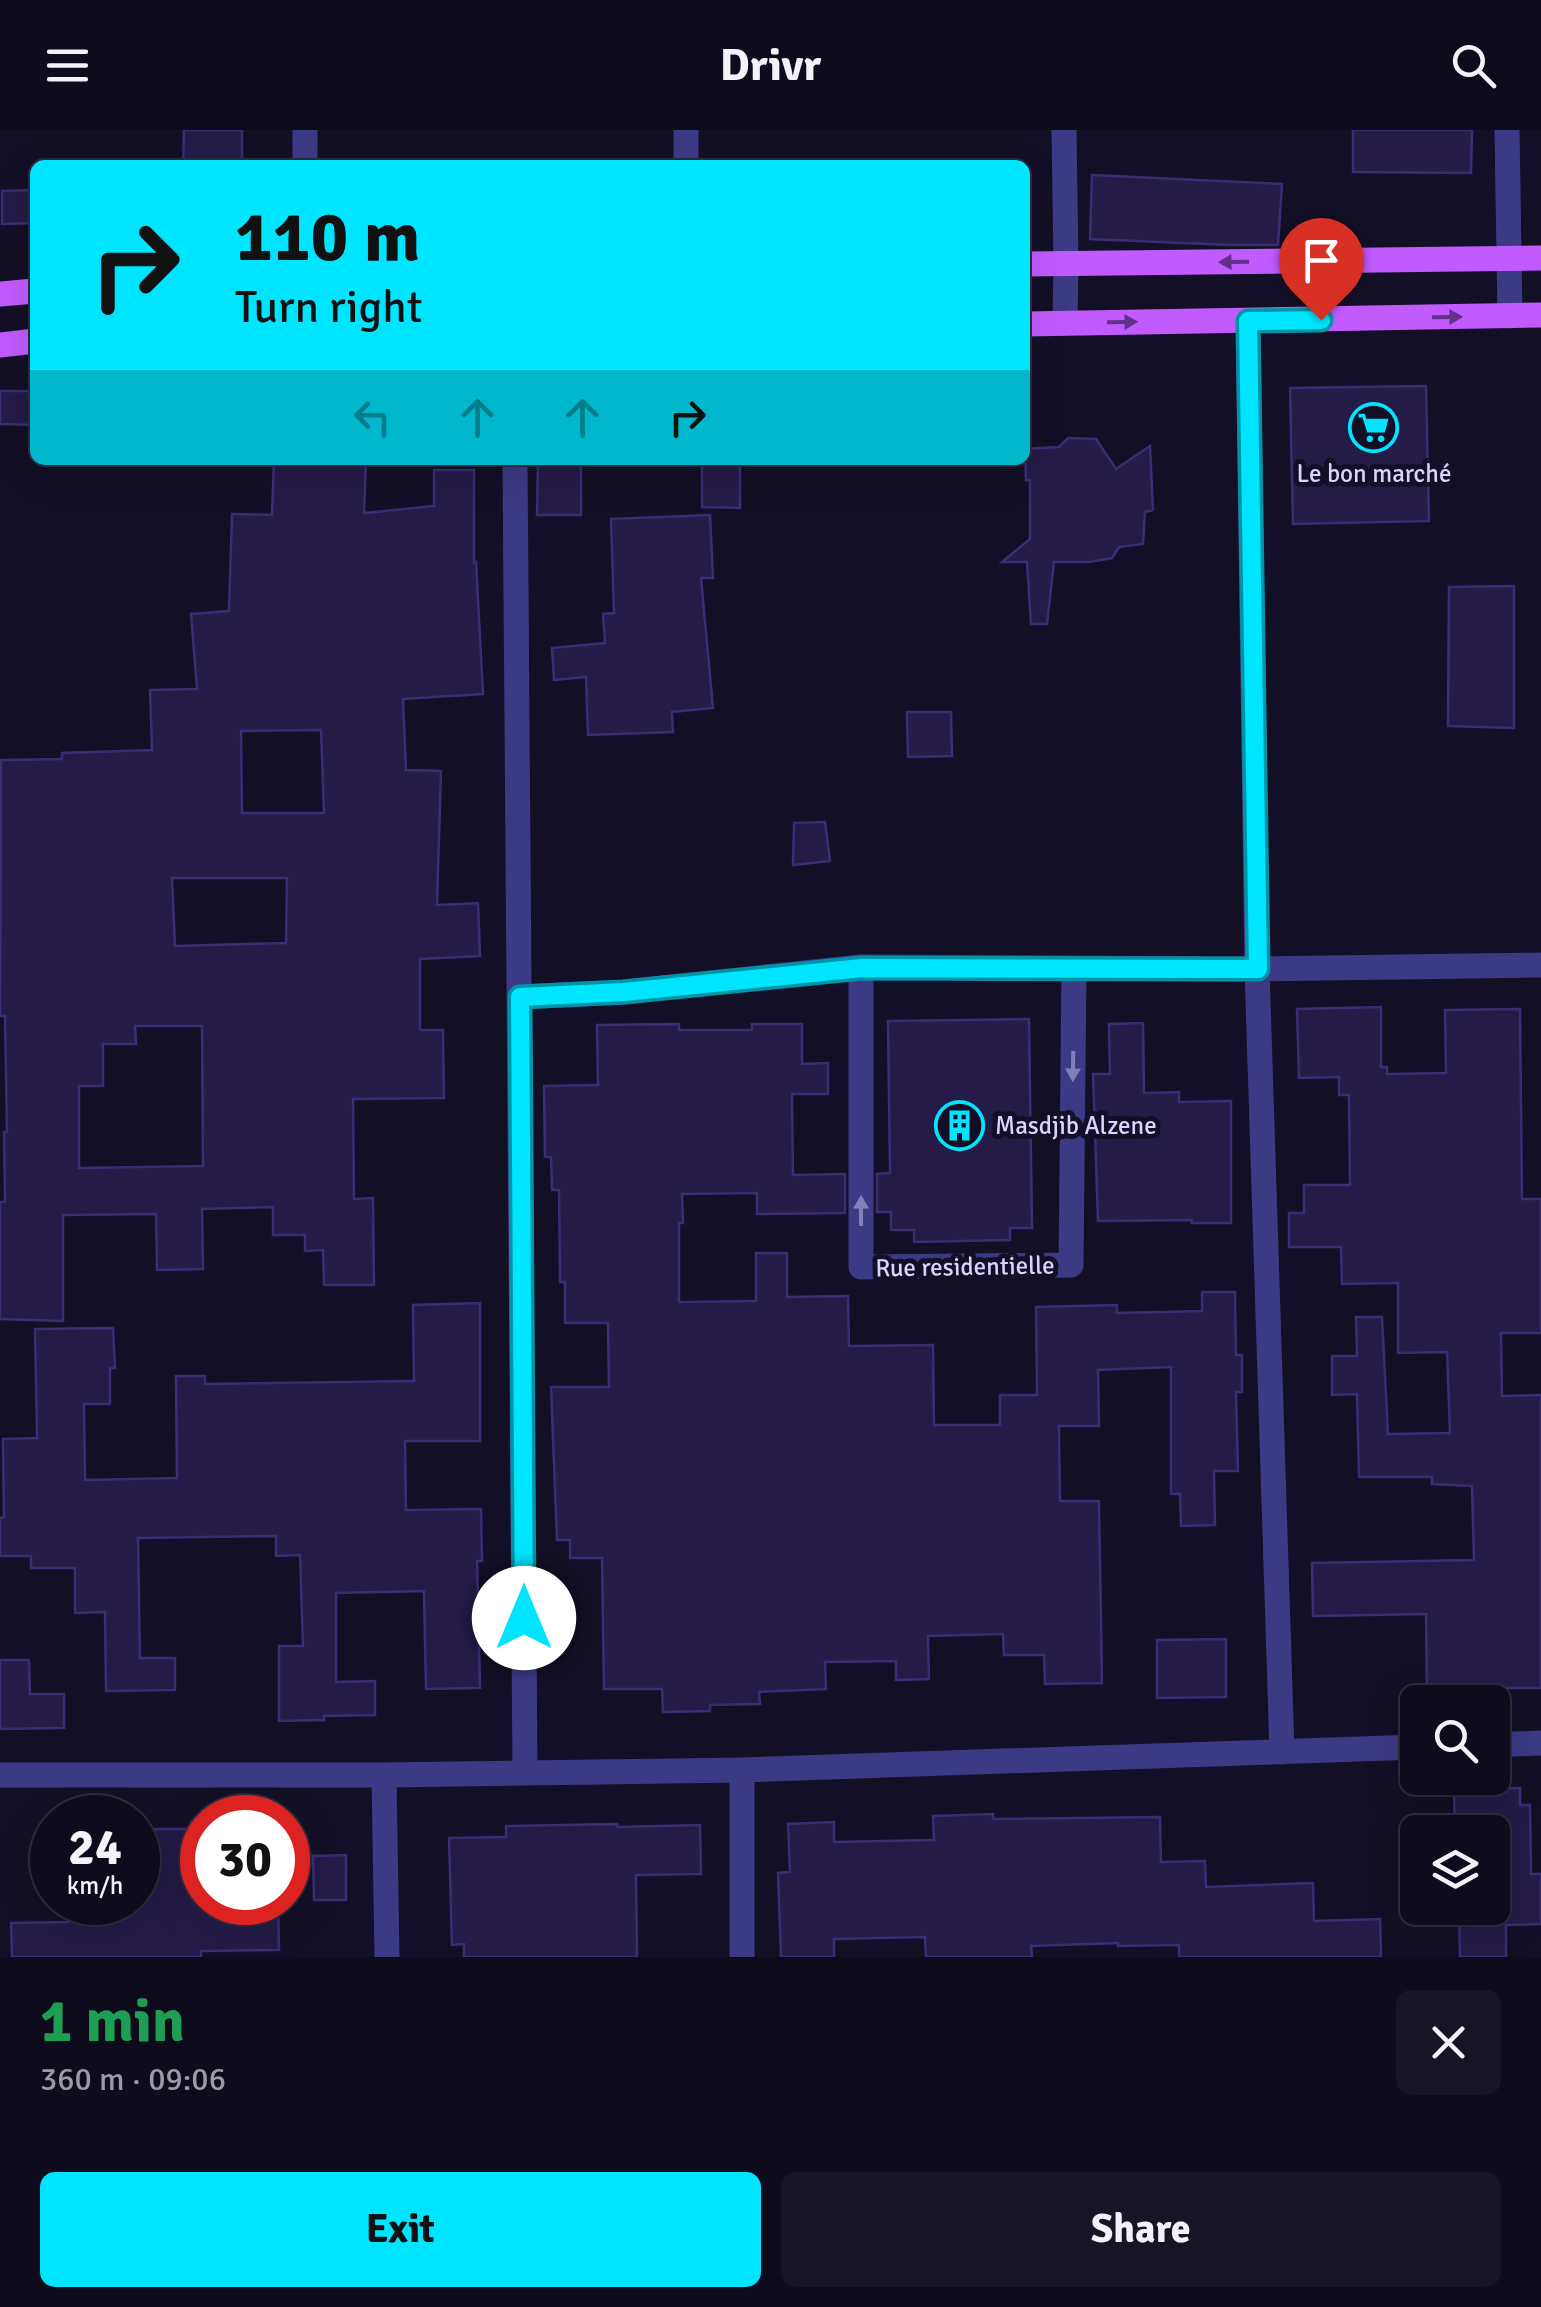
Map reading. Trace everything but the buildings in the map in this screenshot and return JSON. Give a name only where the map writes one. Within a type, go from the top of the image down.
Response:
[{"type":"main road","points":[[1030,264],[1541,258]]},
{"type":"main road","points":[[0,294],[30,291]]},
{"type":"main road","points":[[1030,324],[1541,315]]},
{"type":"main road","points":[[0,345],[30,342]]},
{"type":"street","points":[[305,130],[305,160]]},
{"type":"street","points":[[686,130],[686,160]]},
{"type":"street","points":[[1064,130],[1064,323]]},
{"type":"street","points":[[1507,130],[1510,316]]},
{"type":"street","points":[[1248,321],[1258,969],[1282,1752]]},
{"type":"street","points":[[515,465],[524,1773]]},
{"type":"street","points":[[520,997],[624,992],[862,968],[1541,966]]},
{"type":"street","name":"Rue residentielle","points":[[862,968],[862,1267],[1071,1265],[1074,969]]},
{"type":"street","points":[[1510,1744],[1541,1743]]},
{"type":"street","points":[[0,1775],[742,1770],[1400,1748]]},
{"type":"street","points":[[742,1770],[742,1957]]},
{"type":"street","points":[[384,1775],[387,1957]]},
{"type":"place","name":"Le bon marché","points":[[1374,427]]},
{"type":"place","name":"Masdjib Alzene","points":[[960,1125]]},
{"type":"route","points":[[524,1618],[520,997],[624,992],[862,968],[1258,969],[1248,321],[1321,320]]}]
